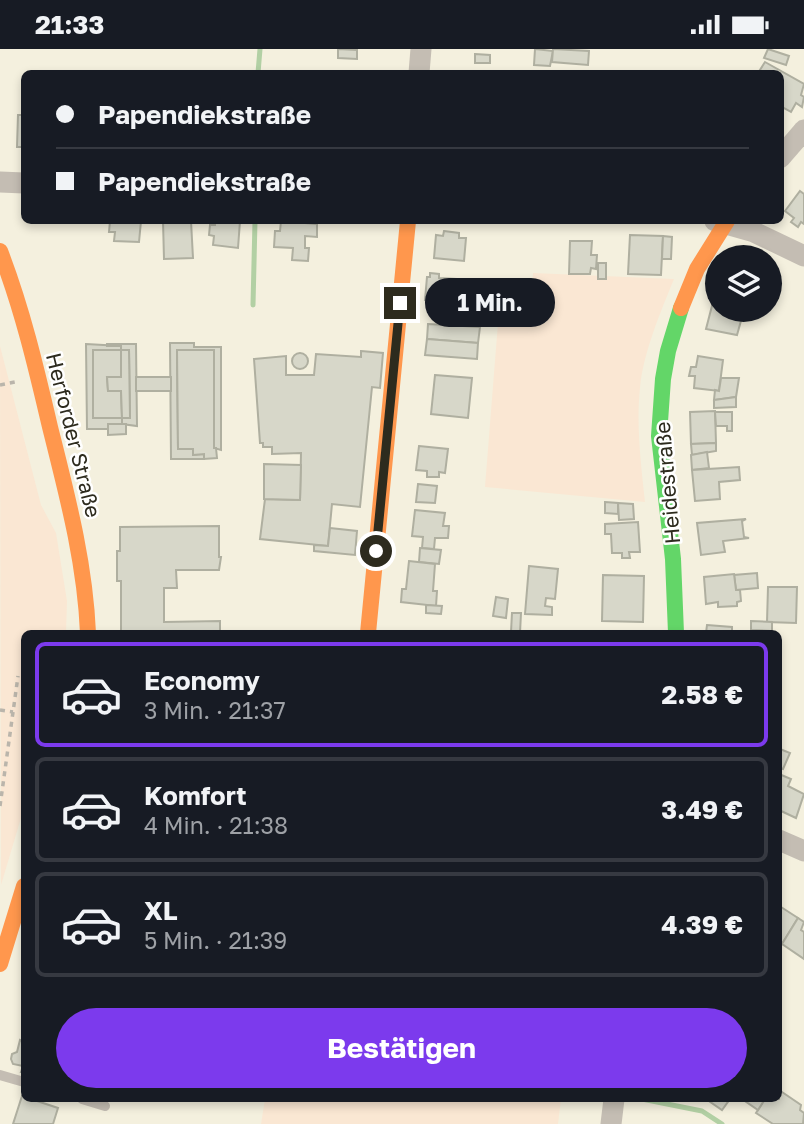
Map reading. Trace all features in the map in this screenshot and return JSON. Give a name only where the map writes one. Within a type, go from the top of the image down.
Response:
[{"type":"street","points":[[419,70],[421,49]]},
{"type":"street","points":[[784,153],[804,130]]},
{"type":"street","points":[[0,182],[21,183]]},
{"type":"street","points":[[368,630],[408,224]]},
{"type":"street","name":"Heidestraße","points":[[676,630],[677,600],[659,437],[662,400],[669,355],[688,285],[720,224]]},
{"type":"street","points":[[731,224],[804,256]]},
{"type":"street","name":"Herforder Straße","points":[[0,251],[21,310],[77,534],[85,577],[88,630]]},
{"type":"street","points":[[782,841],[804,851]]},
{"type":"street","points":[[0,964],[21,903]]},
{"type":"street","points":[[611,1124],[614,1102]]},
{"type":"lane","points":[[0,1075],[21,1081]]},
{"type":"lane","points":[[92,1102],[105,1106]]},
{"type":"path","points":[[0,806],[18,677]]},
{"type":"path","points":[[0,710],[13,712]]},
{"type":"shaded area","points":[[533,273],[674,279],[658,318],[640,388],[639,430],[645,502],[485,487],[498,323],[511,323],[512,318],[530,318]]},
{"type":"shaded area","points":[[0,346],[41,505],[56,533],[67,601],[66,630],[21,630],[21,818],[1,885]]},
{"type":"shaded area","points":[[265,1102],[561,1102],[558,1124],[261,1124]]},
{"type":"building","points":[[338,49],[357,50],[357,59],[338,58]]},
{"type":"building","points":[[535,49],[553,51],[550,66],[534,65]]},
{"type":"building","points":[[553,49],[589,51],[588,65],[552,62]]},
{"type":"building","points":[[768,49],[789,56],[786,65],[764,58]]},
{"type":"building","points":[[475,54],[490,55],[490,63],[475,63]]},
{"type":"building","points":[[765,62],[779,70],[760,70]]},
{"type":"building","points":[[784,73],[804,84],[802,107],[796,103],[791,112],[784,108]]},
{"type":"building","points":[[18,115],[21,115],[21,147],[17,147]]},
{"type":"building","points":[[800,191],[804,194],[804,224],[801,222],[798,227],[791,222],[794,218],[785,211]]},
{"type":"building","points":[[110,224],[141,224],[139,242],[114,241],[115,232],[109,232]]},
{"type":"building","points":[[163,224],[191,224],[193,258],[164,259]]},
{"type":"building","points":[[240,224],[238,248],[213,245],[214,236],[209,235],[210,225]]},
{"type":"building","points":[[281,224],[317,224],[317,237],[305,236],[305,248],[309,248],[308,261],[292,260],[293,248],[274,247],[275,231],[280,231]]},
{"type":"building","points":[[444,231],[459,233],[459,238],[466,238],[464,261],[434,258],[436,235],[443,236]]},
{"type":"building","points":[[630,235],[663,236],[661,275],[628,274]]},
{"type":"building","points":[[663,236],[672,237],[671,259],[662,259]]},
{"type":"building","points":[[570,241],[592,241],[591,255],[597,255],[596,269],[591,268],[590,274],[569,274]]},
{"type":"building","points":[[598,263],[606,263],[606,279],[598,279]]},
{"type":"building","points":[[430,273],[439,274],[439,278],[456,279],[453,303],[425,300],[427,277],[430,277]]},
{"type":"building","points":[[708,322],[741,322],[737,335],[706,329]]},
{"type":"building","points":[[428,324],[480,327],[478,343],[427,339]]},
{"type":"building","points":[[427,339],[478,343],[477,359],[425,355]]},
{"type":"building","points":[[170,343],[194,343],[194,347],[221,347],[221,450],[214,448],[214,350],[177,350],[178,449],[193,449],[193,455],[204,454],[204,459],[171,459]]},
{"type":"building","points":[[86,344],[121,346],[121,350],[93,350],[93,418],[122,418],[122,424],[108,424],[108,429],[87,429]]},
{"type":"building","points":[[107,344],[136,344],[137,426],[122,424],[122,418],[130,418],[129,350],[121,350],[121,346]]},
{"type":"building","points":[[93,350],[121,350],[121,377],[107,377],[108,391],[121,391],[122,418],[93,418]]},
{"type":"building","points":[[121,350],[129,350],[130,418],[122,418],[121,391],[108,391],[107,377],[121,377]]},
{"type":"building","points":[[177,350],[214,350],[214,448],[217,458],[204,459],[204,454],[193,455],[193,449],[178,449]]},
{"type":"building","points":[[361,351],[383,353],[380,388],[372,387],[360,507],[332,504],[328,546],[260,539],[265,499],[300,500],[301,453],[272,454],[272,447],[263,447],[263,443],[260,443],[254,359],[286,356],[286,375],[314,375],[316,354],[361,357]]},
{"type":"building","points":[[297,353],[303,353],[308,361],[306,367],[297,369],[292,364],[292,358]]},
{"type":"building","points":[[698,356],[723,360],[719,391],[694,388],[695,376],[689,376],[691,367],[696,367]]},
{"type":"building","points":[[435,375],[472,378],[468,418],[431,414]]},
{"type":"building","points":[[136,377],[171,377],[171,391],[136,391]]},
{"type":"building","points":[[721,378],[739,378],[736,397],[714,400]]},
{"type":"building","points":[[736,397],[736,407],[714,408],[714,400]]},
{"type":"building","points":[[715,411],[716,443],[691,444],[690,412]]},
{"type":"building","points":[[715,412],[732,412],[732,431],[727,431],[727,426],[716,426]]},
{"type":"building","points":[[108,424],[126,424],[126,434],[108,435]]},
{"type":"building","points":[[716,443],[716,451],[692,455],[691,444]]},
{"type":"building","points":[[419,446],[448,449],[445,473],[439,472],[439,477],[427,477],[427,471],[416,470]]},
{"type":"building","points":[[707,452],[709,468],[692,470],[691,455]]},
{"type":"building","points":[[264,464],[301,465],[300,500],[264,499]]},
{"type":"building","points":[[739,467],[740,480],[719,482],[720,499],[695,501],[692,470]]},
{"type":"building","points":[[418,484],[437,486],[435,503],[416,502]]},
{"type":"building","points":[[605,502],[618,503],[618,514],[605,513]]},
{"type":"building","points":[[618,503],[633,504],[634,519],[619,520]]},
{"type":"building","points":[[415,510],[445,513],[443,526],[449,526],[448,538],[435,538],[434,549],[422,548],[423,537],[412,536]]},
{"type":"building","points":[[746,519],[742,521],[744,537],[749,538],[723,541],[725,552],[701,555],[697,523]]},
{"type":"building","points":[[638,522],[640,552],[629,552],[630,558],[622,558],[622,553],[612,553],[611,534],[605,534],[605,524]]},
{"type":"building","points":[[219,526],[219,570],[176,570],[177,588],[164,588],[164,622],[220,621],[220,630],[121,630],[121,581],[117,581],[120,527]]},
{"type":"building","points":[[330,528],[357,531],[355,555],[314,551],[314,545],[328,546]]},
{"type":"building","points":[[420,548],[441,550],[439,564],[419,562]]},
{"type":"building","points":[[409,561],[435,564],[433,591],[437,591],[436,606],[401,602],[402,589],[406,589]]},
{"type":"building","points":[[529,566],[558,569],[555,599],[546,598],[545,606],[552,607],[552,615],[525,614]]},
{"type":"building","points":[[757,573],[758,588],[736,590],[734,575]]},
{"type":"building","points":[[734,574],[736,590],[740,590],[741,601],[737,602],[737,606],[718,607],[718,602],[706,604],[704,577]]},
{"type":"building","points":[[603,575],[644,576],[643,622],[602,621]]},
{"type":"building","points":[[768,587],[797,587],[796,623],[767,622]]},
{"type":"building","points":[[496,597],[508,599],[506,618],[493,616]]},
{"type":"building","points":[[426,605],[442,606],[441,614],[426,613]]},
{"type":"building","points":[[512,613],[521,613],[520,630],[511,630]]},
{"type":"building","points":[[751,621],[772,622],[772,630],[751,630]]},
{"type":"building","points":[[707,625],[732,627],[732,630],[706,630]]},
{"type":"building","points":[[782,750],[790,753],[782,769]]},
{"type":"building","points":[[782,775],[791,779],[788,786],[804,794],[796,818],[782,811]]},
{"type":"building","points":[[782,908],[798,918],[782,944]]},
{"type":"building","points":[[798,918],[804,922],[801,930],[804,932],[804,959],[782,944]]},
{"type":"building","points":[[20,1040],[21,1066],[13,1064],[11,1059],[12,1054],[17,1052]]},
{"type":"building","points":[[782,1092],[801,1105],[800,1110],[804,1113],[803,1124],[773,1124],[756,1113],[763,1102],[782,1102]]},
{"type":"building","points":[[21,1099],[21,1102],[40,1102],[58,1108],[53,1124],[13,1124]]},
{"type":"building","points":[[710,1102],[728,1102],[722,1110]]},
{"type":"building","points":[[746,1102],[763,1102],[758,1110]]},
{"type":"waterway","points":[[258,70],[260,49]]},
{"type":"waterway","points":[[253,305],[255,224]]},
{"type":"waterway","points":[[657,1102],[702,1111],[722,1124]]},
{"type":"traffic: fast","points":[[676,630],[673,559],[659,436],[663,379],[681,308]]},
{"type":"traffic: slow","points":[[368,630],[408,224]]},
{"type":"traffic: slow","points":[[681,308],[697,269],[725,224]]},
{"type":"traffic: slow","points":[[0,251],[28,338],[69,503],[83,580],[88,630]]},
{"type":"traffic: slow","points":[[0,964],[21,896]]},
{"type":"route","points":[[376,551],[400,303]]}]
